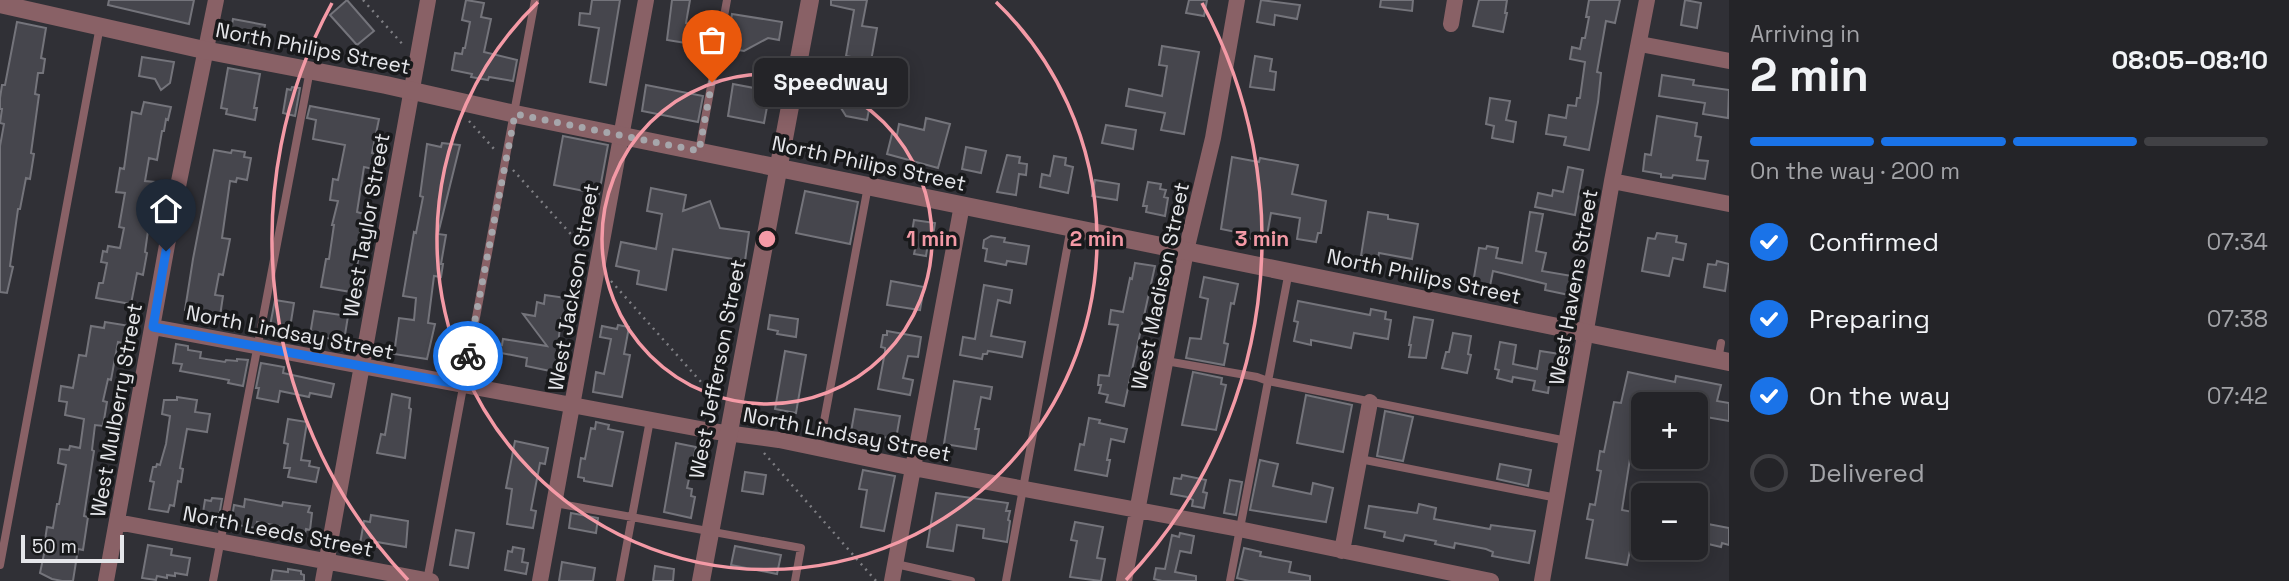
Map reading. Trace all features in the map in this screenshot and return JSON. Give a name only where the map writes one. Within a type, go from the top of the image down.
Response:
[{"type":"street","name":"West Mulberry Street","points":[[106,581],[204,50],[216,0]]},
{"type":"street","name":"West Taylor Street","points":[[323,581],[428,0]]},
{"type":"street","name":"West Jackson Street","points":[[540,581],[646,0]]},
{"type":"street","name":"West Jefferson Street","points":[[701,581],[810,0]]},
{"type":"street","name":"West Madison Street","points":[[1124,581],[1186,251],[1213,138],[1237,0]]},
{"type":"street","points":[[1451,24],[1455,0]]},
{"type":"street","name":"West Havens Street","points":[[1542,581],[1612,181],[1647,0]]},
{"type":"street","name":"North Philips Street","points":[[0,2],[204,50],[515,114],[1586,333],[1722,355]]},
{"type":"street","points":[[1640,44],[1729,61]]},
{"type":"street","points":[[1612,181],[1729,204]]},
{"type":"street","points":[[892,581],[962,205]]},
{"type":"street","name":"North Lindsay Street","points":[[153,327],[650,420],[729,425],[750,436],[1138,509],[1492,581]]},
{"type":"street","points":[[1342,551],[1370,402]]},
{"type":"street","name":"North Leeds Street","points":[[117,522],[429,581]]},
{"type":"lane","points":[[429,581],[535,0]]},
{"type":"lane","points":[[699,151],[727,0]]},
{"type":"lane","points":[[0,565],[4,515],[100,26]]},
{"type":"lane","points":[[214,581],[310,71]]},
{"type":"lane","points":[[819,449],[869,186]]},
{"type":"lane","points":[[1006,581],[1071,227]]},
{"type":"lane","points":[[1230,581],[1289,271]]},
{"type":"lane","points":[[1166,361],[1257,377],[1268,382],[1567,442]]},
{"type":"lane","points":[[620,581],[650,420]]},
{"type":"lane","points":[[1360,459],[1557,498]]},
{"type":"lane","points":[[555,503],[801,548],[795,581]]},
{"type":"lane","points":[[895,564],[971,581]]},
{"type":"path","points":[[363,0],[417,61]]},
{"type":"path","points":[[469,120],[598,267],[729,425]]},
{"type":"path","points":[[750,436],[876,581]]},
{"type":"building","points":[[109,0],[194,0],[189,24],[108,5]]},
{"type":"building","points":[[347,0],[374,31],[357,45],[330,15]]},
{"type":"building","points":[[466,0],[484,3],[481,17],[491,19],[484,52],[517,60],[513,81],[471,77],[472,74],[452,70],[455,53],[462,54],[465,48],[470,22],[462,20]]},
{"type":"building","points":[[592,0],[620,0],[606,85],[590,82],[599,28],[579,25],[580,13],[590,14]]},
{"type":"building","points":[[672,0],[690,0],[686,43],[667,40]]},
{"type":"building","points":[[831,0],[867,0],[862,26],[877,28],[871,61],[846,56],[854,10],[831,5]]},
{"type":"building","points":[[1189,0],[1207,0],[1204,16],[1186,13]]},
{"type":"building","points":[[1261,0],[1300,5],[1297,19],[1275,15],[1274,25],[1257,22]]},
{"type":"building","points":[[1381,0],[1413,0],[1412,11],[1380,7]]},
{"type":"building","points":[[1479,0],[1507,0],[1503,32],[1473,26]]},
{"type":"building","points":[[1589,0],[1620,0],[1615,23],[1606,21],[1597,72],[1601,73],[1598,102],[1589,150],[1564,145],[1566,137],[1546,134],[1549,115],[1566,118],[1568,105],[1576,106],[1577,98],[1580,98],[1585,62],[1570,59],[1572,47],[1580,49],[1582,38],[1585,38]]},
{"type":"building","points":[[1685,0],[1701,3],[1697,28],[1681,25]]},
{"type":"building","points":[[732,14],[782,22],[779,40],[768,38],[744,51],[726,48]]},
{"type":"building","points":[[233,19],[265,25],[261,45],[229,39]]},
{"type":"building","points":[[17,22],[46,28],[41,58],[45,59],[43,73],[38,73],[35,94],[39,95],[31,153],[34,154],[30,179],[26,178],[18,209],[10,266],[13,267],[7,293],[0,292],[0,146],[4,124],[0,123],[0,98]]},
{"type":"building","points":[[1162,46],[1199,52],[1184,134],[1161,130],[1165,113],[1126,106],[1129,89],[1162,96],[1167,66],[1159,65]]},
{"type":"building","points":[[1255,56],[1272,59],[1270,71],[1276,72],[1274,90],[1250,87]]},
{"type":"building","points":[[142,57],[174,62],[170,83],[161,90],[155,79],[139,76]]},
{"type":"building","points":[[228,68],[260,74],[254,108],[257,108],[255,120],[226,114],[227,109],[221,108]]},
{"type":"building","points":[[1662,75],[1694,80],[1693,85],[1729,90],[1728,118],[1703,114],[1705,103],[1659,96]]},
{"type":"building","points":[[733,84],[770,91],[764,123],[728,116]]},
{"type":"building","points":[[646,85],[703,96],[698,122],[642,111]]},
{"type":"building","points":[[292,87],[300,88],[295,116],[283,113],[287,89],[291,90]]},
{"type":"building","points":[[845,89],[872,94],[867,120],[846,116],[841,108]]},
{"type":"building","points":[[1490,98],[1510,101],[1506,120],[1516,122],[1513,142],[1492,138],[1494,126],[1486,124]]},
{"type":"building","points":[[144,102],[171,107],[162,131],[157,160],[149,158],[145,181],[155,182],[147,253],[143,275],[137,273],[131,304],[96,298],[99,283],[103,283],[107,263],[101,262],[103,251],[107,252],[108,246],[120,248],[124,228],[119,227],[125,193],[116,192],[120,168],[124,169],[132,112],[141,114]]},
{"type":"building","points":[[310,106],[379,119],[372,153],[376,154],[373,169],[364,167],[357,212],[364,214],[359,239],[363,240],[351,292],[321,287],[326,259],[329,259],[332,225],[338,201],[330,200],[333,179],[338,180],[345,145],[313,139],[316,120],[307,118]]},
{"type":"building","points":[[1657,116],[1697,123],[1695,136],[1701,137],[1697,160],[1708,161],[1705,179],[1673,175],[1672,178],[1661,177],[1661,174],[1643,171],[1645,154],[1651,155]]},
{"type":"building","points":[[926,118],[950,124],[938,168],[887,154],[892,134],[897,135],[899,124],[924,130]]},
{"type":"building","points":[[1106,125],[1136,130],[1133,149],[1102,143]]},
{"type":"building","points":[[563,136],[608,145],[599,194],[554,185]]},
{"type":"building","points":[[442,143],[460,145],[438,234],[446,235],[441,277],[434,276],[428,323],[435,324],[427,359],[394,354],[399,318],[414,320],[416,298],[403,296],[423,197],[420,196],[427,144],[441,147]]},
{"type":"building","points":[[966,147],[986,151],[981,173],[962,169]]},
{"type":"building","points":[[214,150],[245,152],[244,157],[251,158],[247,180],[237,178],[236,182],[230,181],[222,238],[230,239],[223,275],[219,274],[215,295],[223,296],[220,316],[185,310]]},
{"type":"building","points":[[1007,155],[1020,157],[1019,163],[1027,164],[1026,175],[1019,174],[1016,195],[997,192]]},
{"type":"building","points":[[1054,156],[1066,158],[1065,165],[1073,167],[1068,193],[1040,187],[1042,174],[1050,176]]},
{"type":"building","points":[[1232,157],[1259,162],[1260,158],[1298,165],[1292,194],[1326,201],[1321,233],[1318,233],[1316,242],[1297,239],[1300,218],[1271,213],[1266,241],[1245,238],[1246,234],[1221,229]]},
{"type":"building","points":[[1568,167],[1583,170],[1575,215],[1535,207],[1538,193],[1552,196],[1553,190],[1563,192]]},
{"type":"building","points":[[1095,180],[1119,184],[1117,200],[1092,196]]},
{"type":"building","points":[[1148,182],[1161,184],[1160,189],[1166,190],[1164,197],[1168,198],[1165,216],[1146,212],[1147,206],[1143,206]]},
{"type":"building","points":[[651,188],[686,195],[683,211],[710,201],[720,228],[749,232],[745,261],[673,249],[666,290],[637,284],[639,271],[616,266],[621,242],[656,249],[662,214],[647,211]]},
{"type":"building","points":[[805,191],[858,202],[850,244],[796,233]]},
{"type":"building","points":[[1368,212],[1388,215],[1388,219],[1418,224],[1412,259],[1379,253],[1378,259],[1361,256]]},
{"type":"building","points":[[1530,212],[1543,214],[1536,251],[1546,253],[1542,271],[1572,276],[1569,295],[1545,290],[1546,284],[1493,271],[1490,286],[1473,283],[1479,248],[1498,248],[1496,258],[1522,263]]},
{"type":"building","points":[[914,220],[935,223],[932,243],[928,243],[926,256],[914,254],[917,240],[911,238]]},
{"type":"building","points":[[1657,233],[1677,236],[1676,242],[1686,244],[1683,260],[1673,258],[1669,276],[1642,271],[1648,238],[1655,239]]},
{"type":"building","points":[[991,236],[1005,238],[1004,242],[1029,246],[1026,264],[1007,261],[1006,265],[985,261],[987,249],[983,248],[984,240]]},
{"type":"building","points":[[1717,261],[1729,264],[1725,291],[1704,287],[1708,264],[1716,265]]},
{"type":"building","points":[[1135,263],[1155,266],[1124,406],[1106,402],[1108,395],[1099,393],[1101,385],[1098,385],[1099,375],[1109,376],[1118,325],[1109,324],[1111,310],[1123,312]]},
{"type":"building","points":[[1204,277],[1238,284],[1234,304],[1231,303],[1224,343],[1228,344],[1224,365],[1186,358],[1190,338],[1201,339],[1208,299],[1200,297]]},
{"type":"building","points":[[891,281],[924,287],[920,310],[887,305]]},
{"type":"building","points":[[984,285],[1012,290],[1010,303],[998,300],[991,336],[1025,342],[1022,357],[988,351],[983,354],[982,359],[960,355],[963,337],[975,339]]},
{"type":"building","points":[[545,295],[573,299],[570,319],[561,318],[555,372],[526,366],[527,358],[501,353],[499,361],[481,358],[483,342],[502,345],[503,339],[547,346],[523,314],[535,316],[537,302],[544,304]]},
{"type":"building","points":[[275,300],[294,303],[289,334],[269,331]]},
{"type":"building","points":[[1298,301],[1370,315],[1371,309],[1386,312],[1385,319],[1391,320],[1388,339],[1354,333],[1351,348],[1311,340],[1311,345],[1294,341]]},
{"type":"building","points":[[314,311],[348,316],[344,341],[310,335]]},
{"type":"building","points":[[770,315],[798,319],[796,337],[777,334],[778,331],[768,329]]},
{"type":"building","points":[[1414,317],[1433,320],[1426,358],[1409,357]]},
{"type":"building","points":[[105,322],[130,326],[127,344],[118,342],[111,380],[108,379],[103,401],[107,402],[103,426],[95,425],[94,451],[84,516],[88,517],[83,550],[78,549],[73,581],[62,581],[40,573],[47,527],[53,528],[66,465],[58,463],[60,449],[69,450],[70,446],[80,448],[84,419],[65,415],[67,402],[59,401],[61,386],[73,388],[79,355],[86,356],[91,326],[104,328]]},
{"type":"building","points":[[618,325],[629,327],[624,354],[630,355],[622,397],[593,392],[596,372],[604,374],[611,339],[600,337],[602,326],[617,329]]},
{"type":"building","points":[[887,331],[921,337],[918,357],[908,356],[903,378],[913,380],[910,395],[878,389],[885,352],[885,348],[881,347],[883,335],[887,335]]},
{"type":"building","points":[[1453,333],[1471,336],[1467,373],[1442,368]]},
{"type":"building","points":[[1500,342],[1516,345],[1513,364],[1537,369],[1540,351],[1560,354],[1556,379],[1550,378],[1548,393],[1533,390],[1535,381],[1513,377],[1512,382],[1497,378],[1499,370],[1495,369]]},
{"type":"building","points":[[176,344],[201,352],[200,358],[225,362],[248,360],[243,386],[228,383],[229,380],[180,371],[182,364],[173,363]]},
{"type":"building","points":[[785,351],[806,355],[796,413],[775,409]]},
{"type":"building","points":[[261,363],[284,367],[283,373],[334,384],[331,397],[310,393],[309,397],[280,391],[278,402],[257,398],[259,388],[256,388]]},
{"type":"building","points":[[1193,372],[1222,378],[1221,384],[1226,385],[1216,430],[1182,425]]},
{"type":"building","points":[[1628,372],[1675,382],[1676,376],[1721,385],[1717,401],[1729,403],[1729,421],[1708,417],[1708,392],[1631,392],[1631,452],[1622,510],[1631,512],[1631,546],[1627,565],[1586,558],[1593,520],[1587,519],[1590,504],[1595,505],[1601,471],[1597,470],[1600,451],[1604,452],[1614,402],[1621,403]]},
{"type":"building","points":[[954,381],[992,387],[990,399],[981,397],[975,429],[979,429],[976,449],[944,444]]},
{"type":"building","points":[[392,394],[410,398],[405,458],[377,453],[381,434],[385,435]]},
{"type":"building","points":[[1306,395],[1352,405],[1343,452],[1297,443]]},
{"type":"building","points":[[177,397],[197,400],[195,412],[210,414],[207,432],[187,429],[180,468],[183,469],[181,482],[178,481],[174,506],[170,505],[168,512],[149,509],[154,482],[150,481],[153,467],[160,465],[170,416],[162,414],[164,400],[177,400]]},
{"type":"building","points":[[855,409],[900,416],[896,439],[851,432]]},
{"type":"building","points":[[1385,411],[1413,417],[1403,461],[1377,456]]},
{"type":"building","points":[[1089,418],[1127,429],[1124,442],[1111,439],[1107,476],[1075,470],[1080,444],[1084,445]]},
{"type":"building","points":[[288,419],[307,422],[301,460],[310,461],[309,466],[319,468],[316,482],[288,477],[290,468],[284,468]]},
{"type":"building","points":[[596,422],[609,425],[608,429],[623,432],[612,486],[584,481],[584,478],[578,477],[581,458],[585,459],[591,428],[595,429]]},
{"type":"building","points":[[515,441],[548,448],[545,464],[540,463],[531,510],[536,511],[533,528],[507,524],[512,489],[506,488]]},
{"type":"building","points":[[676,443],[696,447],[687,488],[692,489],[691,496],[695,497],[691,518],[664,512]]},
{"type":"building","points":[[1260,460],[1278,464],[1273,486],[1311,494],[1313,483],[1333,488],[1326,522],[1250,510]]},
{"type":"building","points":[[1500,464],[1531,470],[1528,486],[1497,479]]},
{"type":"building","points":[[863,470],[895,476],[884,531],[861,527],[867,490],[859,489]]},
{"type":"building","points":[[745,472],[766,475],[763,494],[742,491]]},
{"type":"building","points":[[1182,475],[1206,480],[1203,492],[1207,493],[1204,508],[1192,506],[1193,500],[1187,497],[1171,494],[1174,478],[1181,479]]},
{"type":"building","points":[[1230,480],[1242,482],[1236,515],[1224,513]]},
{"type":"building","points":[[936,493],[1008,503],[1006,511],[1010,511],[1010,521],[1007,542],[983,538],[984,529],[957,525],[953,551],[927,547]]},
{"type":"building","points":[[212,498],[222,499],[218,522],[202,519],[205,500],[211,501]]},
{"type":"building","points":[[245,499],[282,506],[283,502],[310,506],[310,530],[306,529],[305,534],[278,530],[279,526],[257,522],[256,528],[231,524],[234,505],[244,507]]},
{"type":"building","points":[[1419,504],[1436,508],[1434,519],[1490,529],[1491,525],[1535,531],[1529,563],[1492,556],[1493,552],[1486,549],[1455,543],[1454,548],[1435,544],[1436,541],[1405,535],[1403,541],[1384,537],[1385,532],[1365,528],[1369,506],[1417,513]]},
{"type":"building","points":[[571,513],[598,518],[596,533],[569,528]]},
{"type":"building","points":[[371,515],[408,521],[406,547],[377,542],[377,547],[360,544],[364,521],[370,522]]},
{"type":"building","points":[[1075,522],[1103,527],[1097,558],[1105,559],[1101,581],[1070,577],[1077,541],[1071,540]]},
{"type":"building","points":[[1708,524],[1729,528],[1729,545],[1722,543],[1721,547],[1708,544]]},
{"type":"building","points":[[456,530],[474,533],[468,568],[450,565]]},
{"type":"building","points":[[1180,533],[1194,536],[1191,553],[1180,551],[1175,572],[1196,576],[1196,581],[1154,579],[1156,568],[1165,569],[1172,535],[1179,537]]},
{"type":"building","points":[[148,545],[172,549],[171,555],[190,558],[187,575],[175,573],[175,576],[167,575],[167,578],[157,576],[156,580],[142,578]]},
{"type":"building","points":[[735,546],[781,555],[777,574],[731,565]]},
{"type":"building","points":[[513,547],[524,549],[522,562],[528,563],[526,574],[505,570],[508,551],[512,552]]},
{"type":"building","points":[[1244,548],[1261,552],[1260,556],[1291,562],[1289,572],[1310,576],[1310,581],[1249,581],[1237,578]]},
{"type":"building","points":[[562,562],[595,568],[593,581],[559,581]]},
{"type":"building","points":[[655,566],[674,569],[673,581],[653,581]]},
{"type":"building","points":[[288,569],[301,571],[304,581],[271,581],[273,570],[288,572]]},
{"type":"way so far","points":[[468,356],[515,114],[699,151],[712,82]]},
{"type":"place","name":"Speedway","points":[[712,82]]},
{"type":"route","points":[[166,251],[153,327],[463,385],[468,356]]}]
